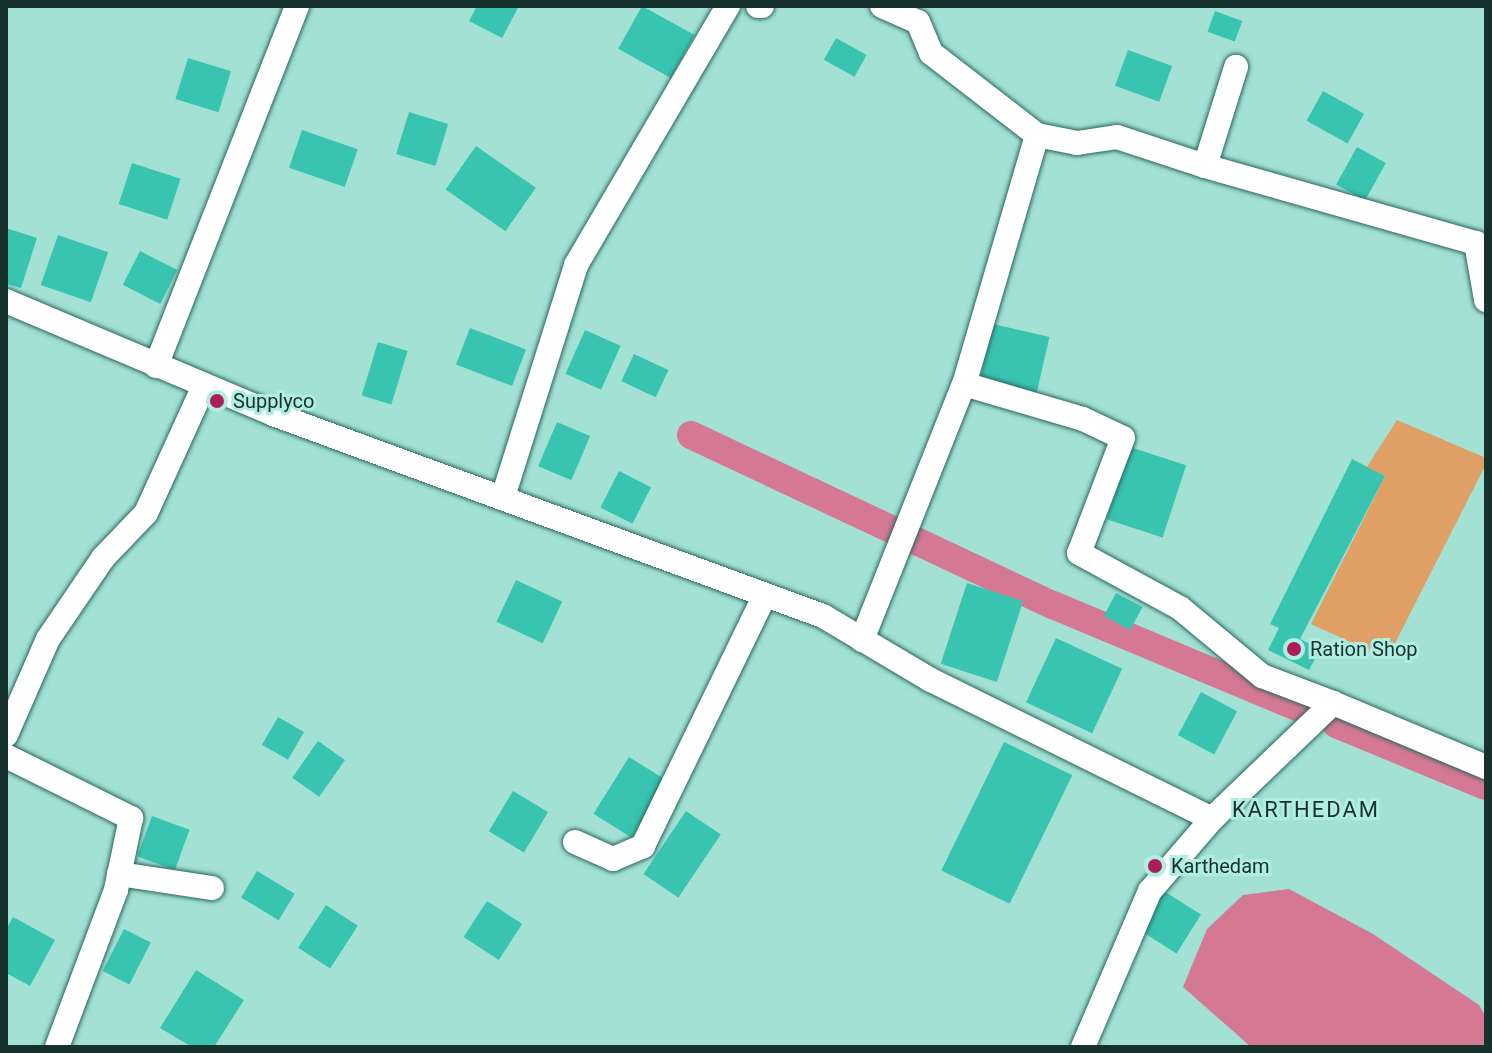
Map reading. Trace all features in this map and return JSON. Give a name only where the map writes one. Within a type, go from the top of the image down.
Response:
[{"type":"street","points":[[156,366],[297,6]]},
{"type":"street","points":[[503,497],[576,265],[728,6]]},
{"type":"street","points":[[882,6],[918,22],[931,53],[1037,135],[1077,143],[1117,137],[1205,166],[1476,243],[1486,300]]},
{"type":"street","points":[[1205,166],[1236,67]]},
{"type":"street","points":[[862,640],[964,384],[1037,135]]},
{"type":"street","points":[[6,301],[204,386],[823,616],[862,640],[1212,819]]},
{"type":"street","points":[[964,384],[1083,419],[1123,438],[1079,553],[1180,608],[1262,676],[1486,767]]},
{"type":"street","points":[[6,735],[48,639],[103,558],[146,513],[204,386]]},
{"type":"street","points":[[575,842],[613,859],[643,846],[765,595]]},
{"type":"street","points":[[1083,1047],[1150,891],[1212,819],[1333,703]]},
{"type":"street","points":[[6,756],[131,818],[119,874],[57,1047]]},
{"type":"street","points":[[119,874],[212,888]]},
{"type":"shaded area","points":[[1397,420],[1486,458],[1486,464],[1387,659],[1311,624],[1385,476],[1367,467]]},
{"type":"shaded area","points":[[1289,889],[1373,934],[1479,1005],[1486,1017],[1486,1047],[1251,1047],[1183,987],[1207,929],[1243,895]]},
{"type":"building","points":[[477,6],[519,6],[502,38],[469,21]]},
{"type":"building","points":[[642,6],[694,35],[671,78],[618,49]]},
{"type":"building","points":[[1215,11],[1242,21],[1235,42],[1207,32]]},
{"type":"building","points":[[836,38],[867,55],[854,77],[824,60]]},
{"type":"building","points":[[1128,50],[1172,66],[1159,102],[1115,86]]},
{"type":"building","points":[[188,58],[231,71],[218,112],[175,99]]},
{"type":"building","points":[[1323,91],[1364,114],[1348,144],[1307,121]]},
{"type":"building","points":[[409,112],[448,124],[435,166],[396,154]]},
{"type":"building","points":[[302,130],[358,149],[345,187],[289,168]]},
{"type":"building","points":[[476,146],[536,188],[505,231],[446,189]]},
{"type":"building","points":[[1357,147],[1386,163],[1365,201],[1336,185]]},
{"type":"building","points":[[132,163],[181,179],[167,220],[119,204]]},
{"type":"building","points":[[6,228],[37,238],[21,288],[6,284]]},
{"type":"building","points":[[58,235],[108,252],[91,302],[41,285]]},
{"type":"building","points":[[140,251],[177,270],[160,304],[123,285]]},
{"type":"building","points":[[993,324],[1050,337],[1036,396],[979,383]]},
{"type":"building","points":[[470,328],[526,350],[512,386],[456,364]]},
{"type":"building","points":[[585,330],[621,346],[601,390],[565,374]]},
{"type":"building","points":[[378,342],[408,351],[391,405],[362,396]]},
{"type":"building","points":[[634,354],[668,370],[656,397],[621,381]]},
{"type":"building","points":[[557,422],[590,436],[571,480],[538,466]]},
{"type":"building","points":[[1130,447],[1186,465],[1163,538],[1107,519]]},
{"type":"building","points":[[1352,459],[1385,476],[1300,639],[1320,649],[1309,670],[1268,650],[1279,628],[1270,624]]},
{"type":"building","points":[[619,471],[651,487],[632,524],[600,508]]},
{"type":"building","points":[[516,580],[562,602],[543,643],[497,622]]},
{"type":"building","points":[[967,583],[1023,601],[997,682],[941,664]]},
{"type":"building","points":[[1116,593],[1142,607],[1130,630],[1104,616]]},
{"type":"building","points":[[1056,638],[1122,669],[1092,733],[1026,702]]},
{"type":"building","points":[[1201,692],[1237,711],[1214,755],[1178,735]]},
{"type":"building","points":[[278,717],[304,732],[288,760],[262,745]]},
{"type":"building","points":[[318,741],[345,760],[319,797],[292,778]]},
{"type":"building","points":[[1004,742],[1072,775],[1010,904],[941,871]]},
{"type":"building","points":[[629,757],[667,781],[632,838],[593,814]]},
{"type":"building","points":[[513,791],[548,812],[524,852],[489,831]]},
{"type":"building","points":[[686,811],[721,834],[678,897],[644,874]]},
{"type":"building","points":[[152,816],[190,830],[175,870],[137,856]]},
{"type":"building","points":[[257,871],[295,894],[279,920],[241,898]]},
{"type":"building","points":[[1162,890],[1201,914],[1177,953],[1138,929]]},
{"type":"building","points":[[487,901],[522,924],[499,960],[464,937]]},
{"type":"building","points":[[326,905],[358,926],[330,968],[298,948]]},
{"type":"building","points":[[13,917],[55,940],[30,986],[6,973],[6,930]]},
{"type":"building","points":[[124,929],[151,943],[129,984],[103,971]]},
{"type":"building","points":[[196,970],[244,1000],[214,1047],[192,1047],[160,1028]]},
{"type":"waterway","points":[[691,435],[1053,605],[1302,709]]},
{"type":"waterway","points":[[1336,724],[1486,786]]},
{"type":"place","name":"Supplyco","points":[[217,401]]},
{"type":"place","name":"Ration Shop","points":[[1294,649]]},
{"type":"place","name":"Karthedam","points":[[1155,866]]},
{"type":"district","name":"KARTHEDAM","points":[[1306,810]]}]
